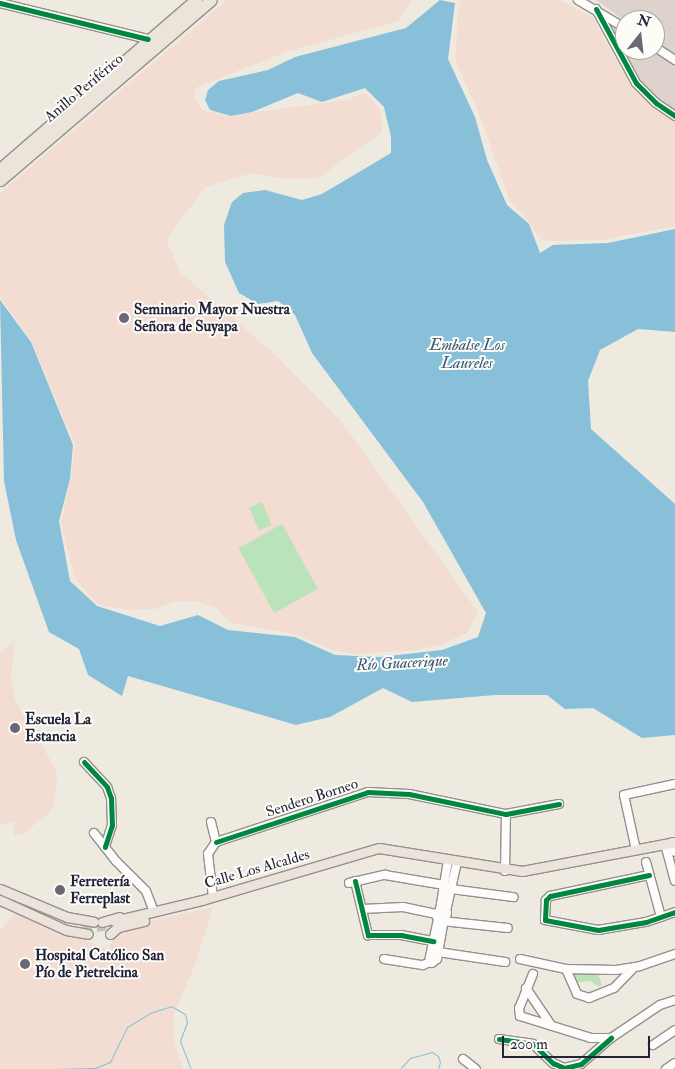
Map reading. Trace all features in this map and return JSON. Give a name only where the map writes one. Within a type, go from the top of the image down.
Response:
[{"type":"highway","name":"Anillo Periférico","points":[[0,169],[148,38],[196,0]]},
{"type":"highway","name":"Anillo Periférico","points":[[0,180],[211,0]]},
{"type":"main road","name":"Calle Los Alcaldes","points":[[407,852],[380,853],[188,907],[115,923],[213,897],[372,850],[389,848],[505,871],[540,869],[636,850],[672,845]]},
{"type":"main road","points":[[0,890],[67,917],[98,922],[202,900]]},
{"type":"main road","points":[[0,890],[85,929],[66,930],[0,898]]},
{"type":"main road","points":[[110,934],[118,927],[182,911],[188,907]]},
{"type":"street","points":[[578,0],[615,21]]},
{"type":"street","points":[[0,2],[148,38]]},
{"type":"street","points":[[596,9],[636,82],[656,104],[675,116]]},
{"type":"street","points":[[84,762],[106,787],[111,798],[112,825],[105,847]]},
{"type":"street","points":[[636,850],[624,795],[675,784]]},
{"type":"street","name":"Sendero Borneo","points":[[216,842],[368,792],[409,794],[506,814]]},
{"type":"street","points":[[505,871],[506,814],[559,804]]},
{"type":"street","points":[[211,822],[216,842],[208,854],[213,897]]},
{"type":"street","points":[[94,833],[146,891],[153,909]]},
{"type":"street","points":[[672,845],[675,881]]},
{"type":"street","points":[[384,959],[424,965],[435,962],[452,861]]},
{"type":"street","points":[[646,862],[660,917]]},
{"type":"street","points":[[433,941],[401,935],[371,936],[352,882],[399,875],[448,887],[513,897]]},
{"type":"street","points":[[649,875],[550,896],[546,900],[544,916],[548,922],[598,930],[675,912]]},
{"type":"street","points":[[362,910],[396,907],[508,928]]},
{"type":"street","points":[[430,962],[433,941],[442,916]]},
{"type":"street","points":[[438,952],[505,962]]},
{"type":"street","points":[[520,959],[566,969],[633,968],[675,954]]},
{"type":"street","points":[[566,969],[577,994],[590,998],[614,988],[633,968]]},
{"type":"street","points":[[533,974],[518,1008],[520,1016],[591,1038],[611,1038]]},
{"type":"street","points":[[526,988],[551,1025]]},
{"type":"street","points":[[500,1038],[533,1044],[553,1063],[564,1068],[581,1064],[611,1038],[660,1005],[675,1000]]},
{"type":"street","points":[[653,1045],[675,1030]]},
{"type":"street","points":[[463,1059],[476,1069]]},
{"type":"street","points":[[666,1069],[675,1063]]},
{"type":"shaded area","name":"Seminario Mayor Nuestra Señora de Suyapa","points":[[227,0],[413,0],[398,21],[286,52],[197,87],[194,96],[202,110],[226,116],[346,100],[365,93],[380,109],[382,132],[318,178],[286,179],[252,173],[205,187],[166,240],[181,273],[278,357],[344,425],[478,612],[467,633],[442,644],[416,650],[356,654],[333,650],[295,634],[231,623],[215,607],[195,601],[176,601],[156,609],[131,610],[99,605],[75,579],[61,523],[71,478],[75,445],[31,340],[0,297],[0,193]]},
{"type":"shaded area","points":[[461,0],[559,0],[592,17],[632,88],[655,109],[675,119],[675,226],[602,240],[543,240],[534,231],[528,220],[510,202],[482,121],[456,62],[457,22]]},
{"type":"shaded area","points":[[596,0],[675,0],[675,55],[665,48],[665,10],[615,10],[615,14]]},
{"type":"shaded area","points":[[611,23],[615,26],[615,40],[607,26]]},
{"type":"shaded area","points":[[665,59],[675,66],[675,111],[642,86],[627,60]]},
{"type":"shaded area","name":"Escuela La Estancia","points":[[15,639],[11,679],[15,700],[55,768],[57,782],[53,806],[47,815],[21,835],[14,835],[14,822],[0,825],[0,654]]},
{"type":"shaded area","points":[[213,907],[196,962],[174,1014],[174,1043],[184,1069],[0,1069],[0,930],[17,911],[107,950],[121,928]]},
{"type":"green space","points":[[262,502],[272,525],[259,530],[249,507]]},
{"type":"green space","points":[[282,524],[318,589],[274,613],[238,548]]},
{"type":"green space","points":[[571,974],[598,974],[602,985],[599,987],[590,981],[575,983]]},
{"type":"water","name":"Embalse Los Laureles","points":[[440,0],[455,3],[448,59],[475,117],[487,160],[507,205],[529,224],[540,253],[553,245],[608,243],[675,229],[675,332],[638,329],[600,350],[588,381],[591,429],[675,504],[675,735],[642,738],[593,708],[565,709],[547,695],[495,695],[412,702],[383,688],[330,717],[296,725],[128,676],[122,696],[88,675],[79,649],[49,632],[16,540],[4,481],[0,300],[31,342],[73,445],[70,479],[59,521],[70,581],[97,606],[160,626],[198,615],[228,630],[295,637],[335,655],[380,657],[442,650],[478,637],[486,613],[423,502],[312,353],[295,315],[278,301],[258,304],[239,293],[225,262],[224,225],[232,202],[243,193],[265,190],[302,200],[322,194],[391,153],[391,137],[384,107],[365,88],[322,102],[298,93],[252,112],[231,116],[210,110],[205,100],[208,90],[219,81],[268,70],[295,57],[406,28]]},
{"type":"waterway","points":[[54,1069],[95,1068],[110,1062],[127,1027],[150,1013],[171,1006],[185,1014],[187,1022],[180,1041],[191,1069]]},
{"type":"waterway","points":[[400,1069],[410,1058],[432,1052],[438,1056],[440,1062],[438,1069]]},
{"type":"tunnel","points":[[83,929],[115,924]]},
{"type":"cycle path","points":[[0,3],[148,39]]},
{"type":"cycle path","points":[[596,9],[636,83],[656,103],[675,116]]},
{"type":"cycle path","points":[[84,762],[107,787],[111,798],[112,825],[105,847]]},
{"type":"cycle path","points":[[216,842],[368,792],[409,794],[506,814],[559,804]]},
{"type":"cycle path","points":[[649,875],[550,896],[546,900],[545,920],[598,930],[646,922],[675,912]]},
{"type":"cycle path","points":[[355,881],[368,935],[401,935],[433,941]]},
{"type":"cycle path","points":[[499,1039],[533,1044],[553,1063],[564,1068],[581,1064],[611,1038]]},
{"type":"place","name":"Seminario Mayor Nuestra Señora de Suyapa","points":[[124,318]]},
{"type":"place","name":"Escuela La Estancia","points":[[15,728]]},
{"type":"place","name":"Ferretería Ferreplast","points":[[60,890]]},
{"type":"place","name":"Hospital Católico San Pío de Pietrelcina","points":[[25,964]]},
{"type":"water label","name":"Río Guacerique","points":[[402,663]]}]
